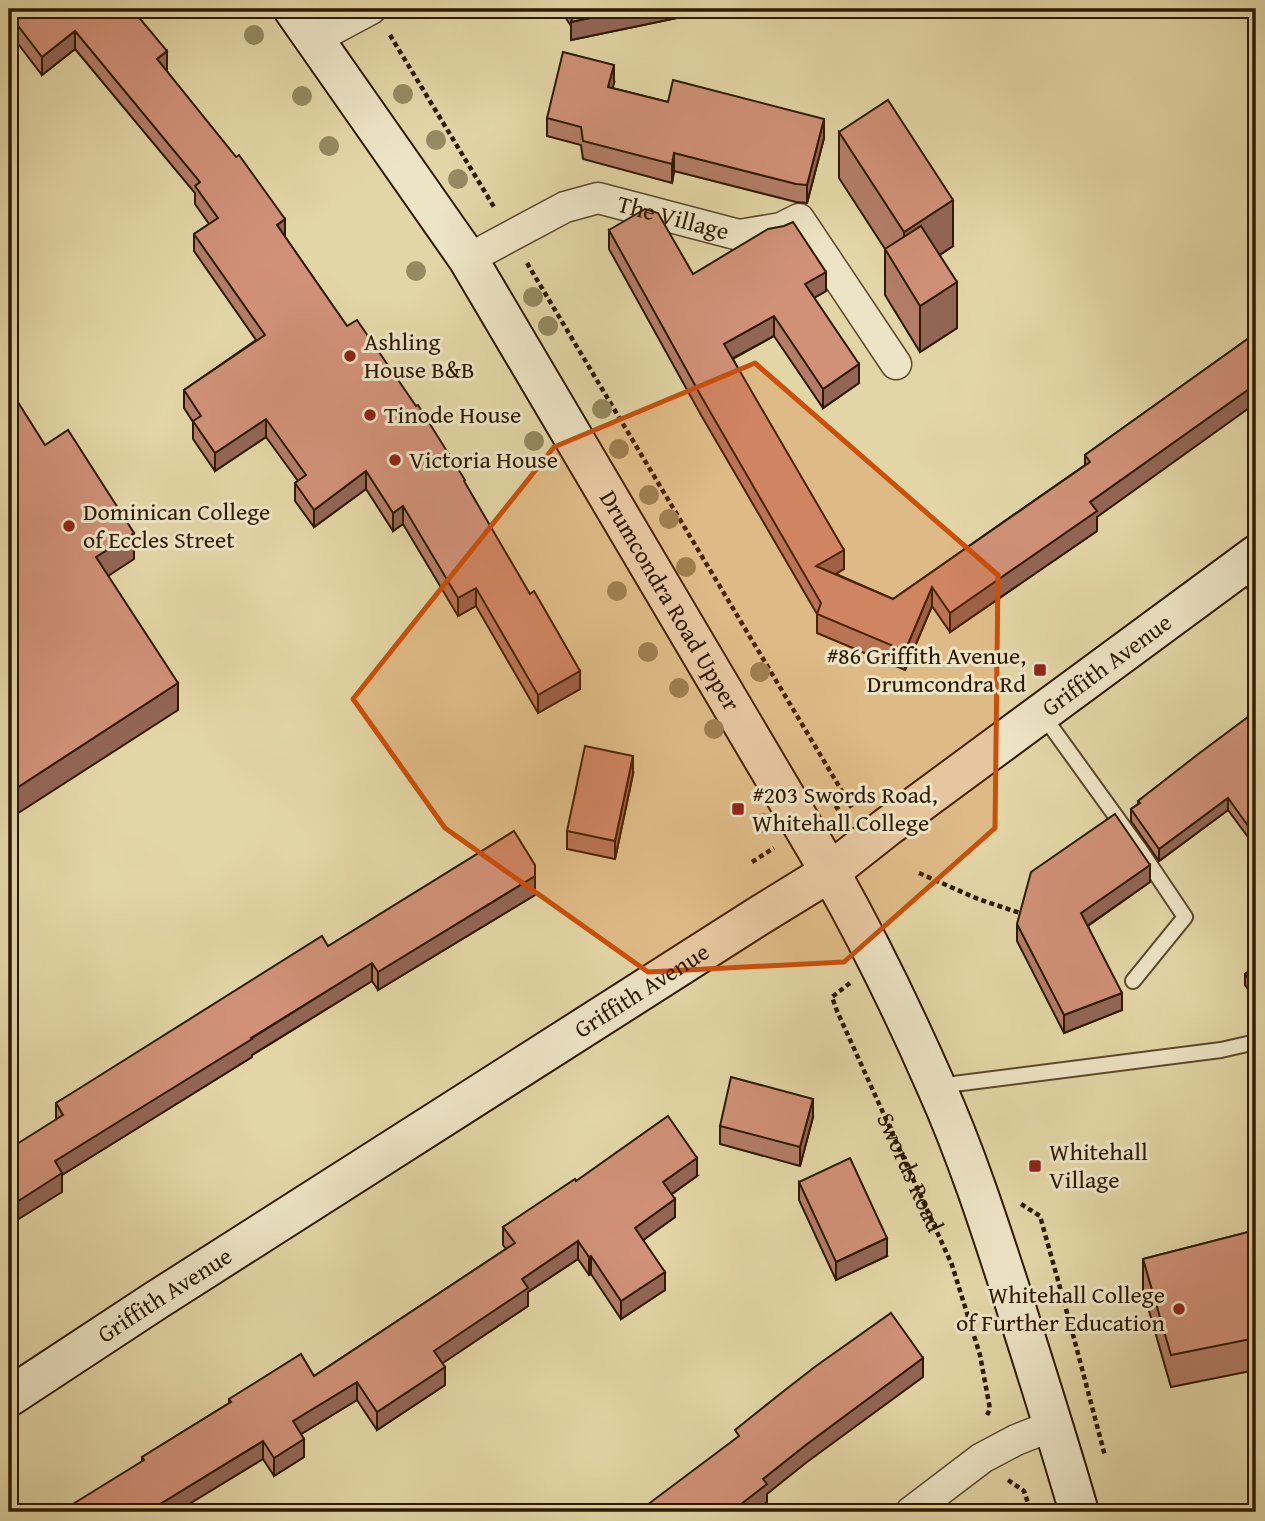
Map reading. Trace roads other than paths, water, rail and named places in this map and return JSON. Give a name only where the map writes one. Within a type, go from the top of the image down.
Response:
[{"type":"main road","name":"Drumcondra Road Upper","points":[[304,24],[468,259],[830,872],[877,961],[936,1086],[989,1225],[1054,1425]]},
{"type":"main road","name":"Griffith Avenue","points":[[9,1397],[757,916],[830,872],[1042,713],[1251,570]]},
{"type":"main road","points":[[1054,1425],[1079,1512]]},
{"type":"street","points":[[304,24],[369,10]]},
{"type":"street","name":"The Village","points":[[468,259],[565,207],[598,198],[739,235],[781,228],[799,219],[895,364]]},
{"type":"street","points":[[911,1512],[982,1458],[1016,1440],[1054,1425]]},
{"type":"lane","points":[[1042,713],[1185,917],[1133,981]]},
{"type":"lane","points":[[936,1086],[1221,1051],[1256,1042]]},
{"type":"place","name":"Ashling House B&B","points":[[350,356]]},
{"type":"place","name":"Tinode House","points":[[370,415]]},
{"type":"place","name":"Victoria House","points":[[395,460]]},
{"type":"place","name":"Dominican College of Eccles Street","points":[[69,526]]},
{"type":"place","name":"#86 Griffith Avenue, Drumcondra Rd","points":[[1040,670]]},
{"type":"place","name":"#203 Swords Road, Whitehall College","points":[[738,809]]},
{"type":"place","name":"Whitehall Village","points":[[1035,1166]]},
{"type":"place","name":"Whitehall College of Further Education","points":[[1179,1309]]}]
